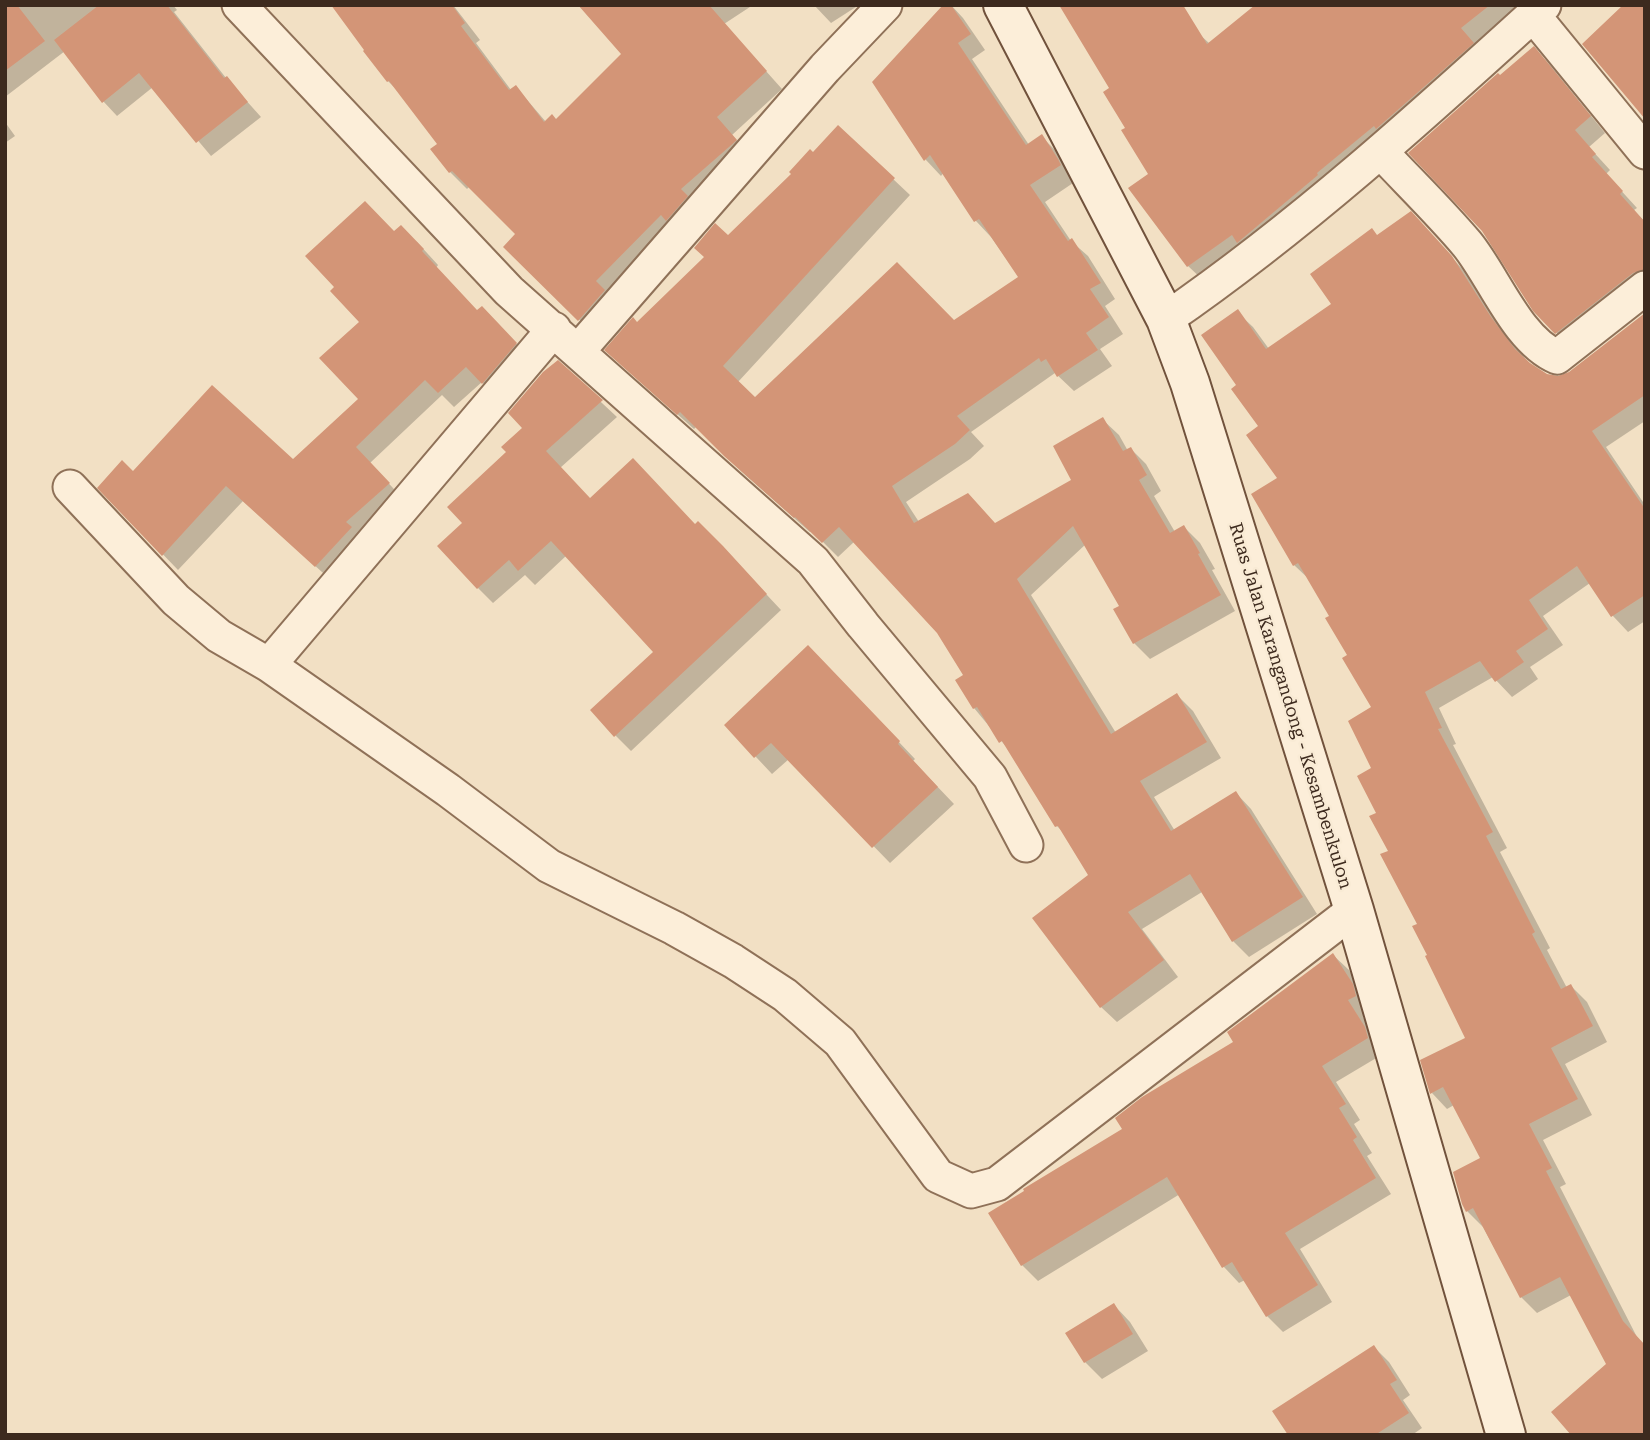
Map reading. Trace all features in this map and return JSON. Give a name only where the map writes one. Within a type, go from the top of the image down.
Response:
[{"type":"main road","name":"Ruas Jalan Karangandong - Kesambenkulon","points":[[1003,5],[1166,319],[1190,383],[1354,910],[1506,1435]]},
{"type":"street","points":[[239,5],[509,291],[813,561],[989,777],[1026,845]]},
{"type":"street","points":[[578,351],[825,68],[885,5]]},
{"type":"street","points":[[1166,319],[1226,278],[1381,152],[1538,10],[1645,152]]},
{"type":"street","points":[[1381,152],[1467,244],[1526,332],[1544,351],[1557,357],[1645,288]]},
{"type":"street","points":[[269,665],[554,330]]},
{"type":"street","points":[[70,487],[176,600],[219,636],[269,665],[448,790],[550,866],[674,928],[733,961],[785,995],[840,1042],[938,1176],[971,1191],[997,1184],[1354,910]]},
{"type":"building","points":[[5,5],[17,5],[45,41],[5,71]]},
{"type":"building","points":[[99,5],[167,5],[224,78],[227,76],[248,102],[196,143],[139,73],[102,103],[54,40]]},
{"type":"building","points":[[331,5],[452,5],[465,23],[461,26],[509,90],[516,85],[544,122],[552,114],[556,119],[621,54],[578,5],[709,5],[767,71],[717,117],[737,140],[681,189],[688,196],[666,221],[661,215],[596,281],[605,290],[578,321],[503,247],[515,234],[452,171],[449,173],[430,149],[437,144],[363,51]]},
{"type":"building","points":[[943,5],[951,5],[971,34],[958,43],[1026,145],[1042,134],[1058,159],[1061,165],[1030,185],[1068,241],[1072,238],[1101,283],[1090,289],[1109,317],[1086,333],[1098,350],[1057,377],[1046,359],[1041,362],[1039,358],[957,416],[970,430],[955,444],[892,486],[914,523],[968,493],[995,523],[1071,480],[1053,446],[1103,417],[1123,451],[1131,447],[1147,475],[1139,480],[1170,533],[1184,525],[1221,595],[1133,644],[1113,609],[1119,606],[1073,526],[1017,579],[1111,734],[1177,693],[1207,742],[1140,781],[1171,831],[1236,791],[1303,897],[1232,942],[1190,874],[1128,912],[1164,960],[1100,1008],[1032,918],[1088,875],[1002,741],[999,743],[977,707],[973,709],[955,680],[963,675],[937,633],[839,527],[822,543],[724,456],[680,412],[677,415],[604,350],[633,317],[637,322],[704,257],[694,248],[715,223],[728,235],[791,174],[789,172],[810,149],[813,152],[838,125],[895,178],[723,366],[755,397],[897,262],[954,320],[1018,277],[979,219],[974,222],[930,155],[924,161],[872,82]]},
{"type":"building","points":[[1059,5],[1183,5],[1207,44],[1255,5],[1490,5],[1461,28],[1474,43],[1376,129],[1374,126],[1237,243],[1232,235],[1187,267],[1128,188],[1148,174],[1121,130],[1125,128],[1103,92],[1109,88]]},
{"type":"building","points":[[1623,5],[1645,5],[1645,119],[1582,44]]},
{"type":"building","points":[[1534,46],[1591,116],[1575,130],[1596,154],[1592,157],[1623,191],[1620,194],[1645,222],[1645,269],[1633,273],[1555,334],[1533,311],[1482,231],[1408,153],[1498,73],[1500,75]]},
{"type":"building","points":[[365,201],[394,231],[401,225],[477,310],[482,306],[517,343],[482,384],[466,367],[438,393],[425,380],[356,447],[390,483],[346,522],[352,527],[315,567],[226,486],[162,556],[97,488],[122,460],[133,471],[212,385],[293,459],[358,399],[319,358],[359,322],[330,291],[334,287],[305,256]]},
{"type":"building","points":[[1411,211],[1452,256],[1515,349],[1547,374],[1558,376],[1569,372],[1645,313],[1645,395],[1592,431],[1645,509],[1645,595],[1611,617],[1577,566],[1529,600],[1548,629],[1516,651],[1524,662],[1495,682],[1480,661],[1425,692],[1442,728],[1438,729],[1493,832],[1486,836],[1535,932],[1532,934],[1561,989],[1571,984],[1593,1026],[1551,1048],[1578,1099],[1529,1124],[1552,1168],[1546,1171],[1623,1321],[1645,1345],[1645,1435],[1571,1435],[1551,1412],[1606,1364],[1560,1277],[1520,1298],[1473,1208],[1466,1212],[1462,1204],[1453,1172],[1480,1158],[1443,1087],[1430,1094],[1420,1060],[1465,1038],[1412,926],[1417,924],[1380,854],[1388,851],[1369,816],[1376,813],[1357,776],[1371,768],[1348,721],[1371,707],[1342,658],[1347,655],[1325,618],[1329,616],[1298,563],[1293,566],[1251,494],[1277,478],[1246,435],[1258,426],[1231,389],[1236,385],[1201,335],[1238,309],[1266,349],[1331,304],[1310,274],[1372,228],[1377,235]]},
{"type":"building","points":[[558,360],[603,400],[546,451],[590,498],[633,458],[695,524],[698,521],[723,546],[767,594],[614,737],[590,710],[653,652],[551,541],[518,571],[509,560],[477,589],[437,546],[462,523],[447,507],[506,452],[501,447],[522,428],[508,413],[543,372]]},
{"type":"building","points":[[808,645],[900,741],[898,744],[938,787],[872,848],[771,743],[754,758],[724,725]]},
{"type":"building","points":[[1333,953],[1353,984],[1356,996],[1348,1000],[1365,1027],[1368,1038],[1322,1066],[1346,1104],[1339,1108],[1357,1137],[1353,1140],[1376,1178],[1285,1233],[1318,1285],[1266,1317],[1232,1262],[1222,1268],[1167,1177],[1021,1266],[988,1213],[1122,1129],[1115,1118],[1142,1097],[1233,1042],[1227,1032]]},
{"type":"building","points":[[1114,1303],[1133,1334],[1084,1363],[1065,1333]]},
{"type":"building","points":[[1374,1345],[1397,1380],[1390,1384],[1409,1413],[1375,1435],[1288,1435],[1272,1411]]}]
